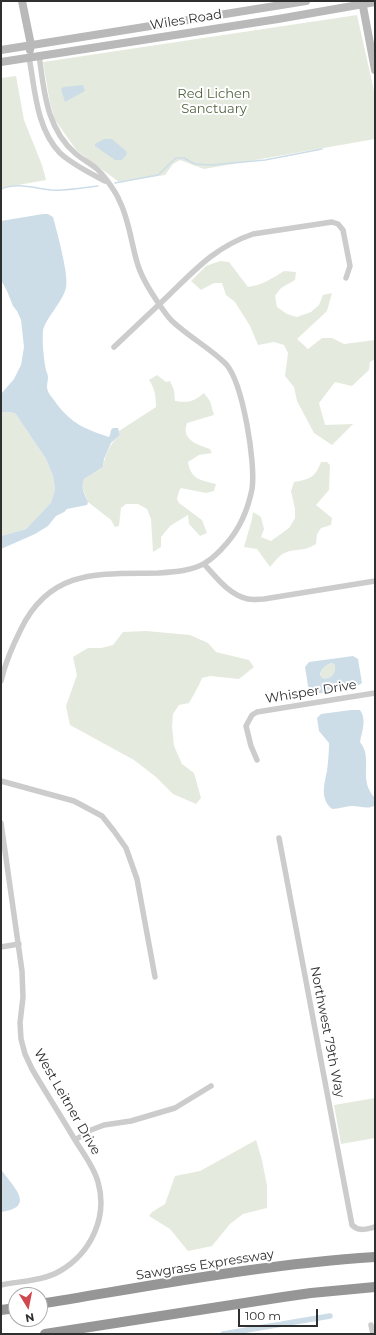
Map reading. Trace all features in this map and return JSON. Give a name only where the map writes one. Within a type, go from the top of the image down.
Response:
[{"type":"highway","name":"Sawgrass Expressway","points":[[48,1303],[264,1268],[322,1261],[375,1257]]},
{"type":"highway","points":[[45,1334],[283,1296],[375,1288]]},
{"type":"main road","points":[[22,1],[31,45],[29,57]]},
{"type":"main road","name":"Wiles Road","points":[[1,50],[306,1]]},
{"type":"main road","name":"Wiles Road","points":[[1,62],[375,2]]},
{"type":"main road","points":[[362,3],[375,70]]},
{"type":"main road","points":[[31,45],[38,55]]},
{"type":"street","points":[[1,681],[15,641],[26,618],[38,602],[52,591],[68,581],[84,576],[185,570],[204,564],[227,543],[238,528],[248,508],[252,487],[253,462],[242,399],[234,378],[227,365],[170,320],[159,304],[137,264],[124,212],[119,199],[99,171],[76,154],[68,146],[51,120],[46,104],[38,55]]},
{"type":"street","points":[[29,57],[40,115],[48,138],[66,157],[107,182]]},
{"type":"street","points":[[114,347],[205,260],[223,248],[253,234],[332,222],[338,224],[343,230],[350,266],[346,278]]},
{"type":"street","points":[[204,564],[228,589],[236,595],[248,599],[264,599],[375,581]]},
{"type":"street","name":"Whisper Drive","points":[[257,760],[251,746],[246,726],[252,715],[257,712],[375,693]]},
{"type":"street","points":[[1,781],[74,801],[102,816],[114,831],[126,848],[137,879],[155,977]]},
{"type":"street","name":"West Leitner Drive","points":[[1,823],[22,971],[23,997],[20,1023],[21,1039],[25,1054],[32,1069],[93,1170],[98,1181],[102,1199],[100,1216],[94,1234],[86,1249],[73,1262],[60,1271],[42,1278],[1,1285]]},
{"type":"street","name":"Northwest 79th Way","points":[[279,838],[352,1225],[356,1229],[360,1230],[375,1228]]},
{"type":"street","points":[[1,947],[19,944]]},
{"type":"street","points":[[75,1140],[91,1130],[104,1125],[131,1120],[175,1108],[211,1086]]},
{"type":"street","points":[[371,1325],[373,1334]]},
{"type":"green space","name":"Red Lichen Sanctuary","points":[[357,15],[375,95],[375,139],[204,169],[180,160],[173,164],[165,175],[119,182],[77,151],[55,120],[50,103],[43,62]]},
{"type":"green space","points":[[16,76],[24,120],[42,165],[46,180],[1,188],[1,78]]},
{"type":"green space","points":[[220,261],[229,262],[248,287],[263,283],[284,271],[296,272],[295,280],[281,288],[275,296],[277,307],[287,314],[297,317],[311,312],[319,305],[323,295],[332,293],[327,311],[297,339],[308,349],[322,338],[332,338],[344,344],[375,340],[375,359],[370,362],[369,370],[352,386],[335,382],[319,403],[325,425],[353,424],[332,445],[314,433],[297,401],[294,387],[285,376],[288,353],[284,345],[274,342],[258,345],[250,326],[235,302],[226,295],[222,283],[214,283],[201,290],[191,281],[206,266]]},
{"type":"green space","points":[[157,375],[166,382],[170,381],[174,390],[175,401],[190,401],[204,393],[210,401],[214,415],[187,423],[186,433],[196,444],[210,449],[212,453],[199,455],[188,462],[189,468],[194,476],[216,484],[214,491],[206,493],[181,488],[177,499],[179,503],[202,520],[207,533],[200,536],[189,524],[188,515],[170,526],[161,537],[161,547],[153,552],[151,519],[147,509],[138,504],[126,504],[121,508],[119,526],[115,527],[111,520],[88,502],[82,482],[84,479],[103,467],[108,450],[120,435],[119,431],[156,407],[155,393],[149,380]]},
{"type":"green space","points":[[1,413],[15,413],[46,459],[53,476],[55,490],[52,503],[26,529],[1,536]]},
{"type":"green space","points":[[321,462],[327,462],[330,465],[329,490],[316,505],[332,518],[331,525],[321,528],[317,534],[316,544],[308,548],[282,554],[270,567],[257,549],[244,547],[253,512],[261,517],[264,529],[261,537],[271,541],[289,528],[295,518],[295,509],[291,491],[294,482],[308,479],[314,475]]},
{"type":"green space","points":[[146,631],[190,635],[208,643],[216,652],[249,660],[254,667],[239,679],[210,676],[202,678],[189,703],[179,705],[173,714],[172,727],[174,746],[182,764],[194,773],[201,798],[196,804],[173,794],[156,777],[134,760],[70,725],[66,706],[77,675],[73,657],[88,648],[101,648],[113,645],[123,632]]},
{"type":"green space","points":[[331,663],[335,666],[335,672],[328,678],[322,678],[320,676],[322,670]]},
{"type":"green space","points":[[375,1098],[375,1138],[341,1144],[334,1105]]},
{"type":"green space","points":[[256,1140],[267,1186],[267,1208],[243,1214],[230,1224],[212,1246],[188,1251],[170,1229],[149,1216],[152,1212],[165,1204],[175,1176],[200,1171]]},
{"type":"shaded area","points":[[83,85],[85,91],[65,102],[61,89],[63,87]]},
{"type":"shaded area","points":[[104,139],[112,139],[126,151],[127,154],[122,160],[115,160],[95,146],[95,144]]},
{"type":"shaded area","points":[[48,214],[53,217],[66,274],[66,288],[64,294],[44,326],[43,331],[45,364],[48,375],[48,391],[50,396],[73,421],[109,437],[113,428],[118,428],[120,435],[111,443],[104,459],[103,467],[84,479],[83,488],[88,502],[87,505],[67,509],[56,516],[48,526],[35,534],[1,549],[1,536],[26,529],[51,503],[55,490],[53,476],[46,459],[15,413],[1,413],[1,394],[14,379],[21,365],[24,347],[21,320],[1,280],[1,221]]},
{"type":"shaded area","points":[[353,656],[358,659],[362,683],[359,685],[313,694],[308,686],[305,667],[309,662]],"holes":[[[331,663],[334,664],[335,672],[332,676],[322,678],[320,675],[322,669]]]},
{"type":"shaded area","points":[[360,710],[363,717],[364,721],[360,742],[366,755],[367,784],[375,798],[375,805],[370,807],[347,806],[332,809],[328,805],[324,796],[329,743],[319,731],[317,718],[321,714]]},
{"type":"shaded area","points":[[1,1169],[19,1194],[20,1200],[18,1205],[12,1209],[1,1212]]},
{"type":"waterway","points":[[115,183],[158,175],[176,158],[184,158],[195,164],[211,165],[265,160],[322,149]]},
{"type":"waterway","points":[[1,189],[20,186],[62,190],[98,186]]},
{"type":"waterway","points":[[223,1334],[330,1316]]}]
